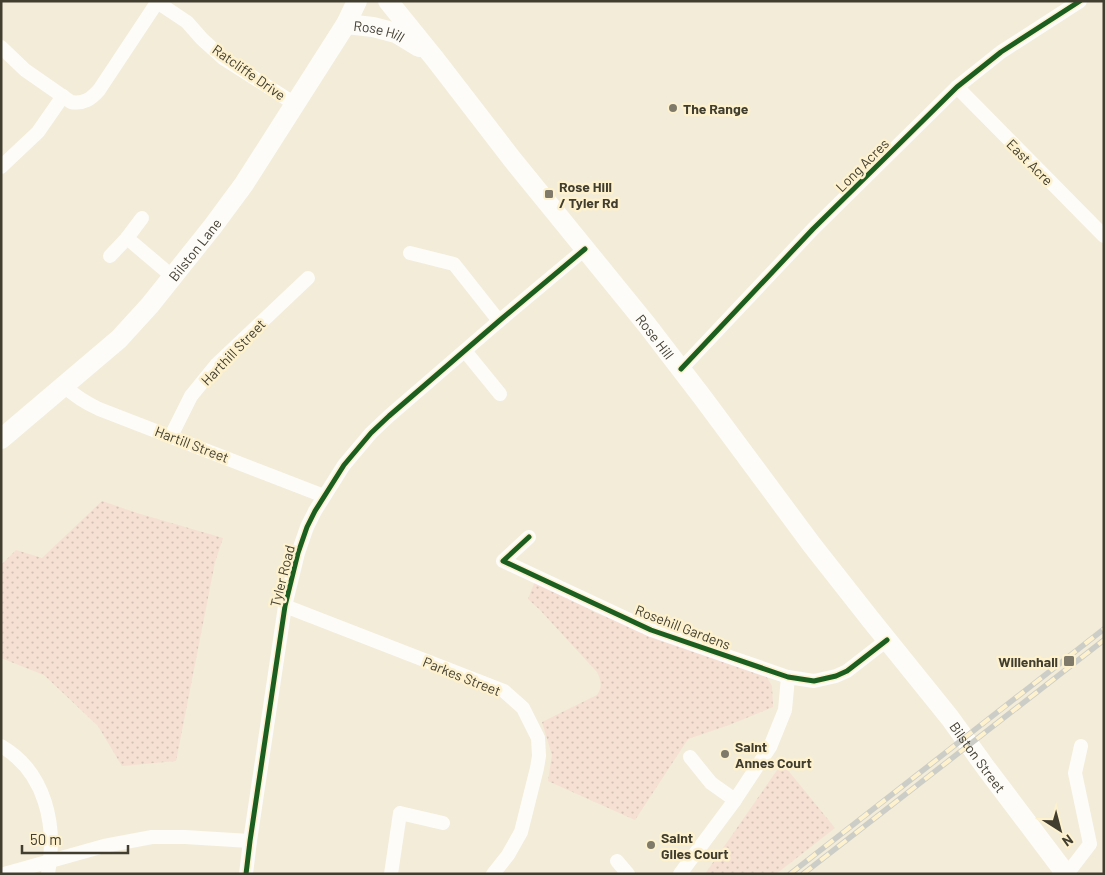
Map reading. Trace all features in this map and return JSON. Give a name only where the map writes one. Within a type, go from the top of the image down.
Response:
[{"type":"main road","name":"Bilston Lane","points":[[1,439],[119,339],[173,277],[244,184],[346,24],[357,1]]},
{"type":"main road","name":"Rose Hill","points":[[388,1],[512,160],[646,325],[788,514],[887,640]]},
{"type":"main road","name":"Rose Hill","points":[[346,24],[373,27],[396,33],[435,59]]},
{"type":"main road","name":"Bilston Street","points":[[887,640],[950,718],[1067,874]]},
{"type":"street","name":"Long Acres","points":[[681,370],[813,229],[957,87],[1001,52],[1080,1]]},
{"type":"street","points":[[1,47],[25,70],[72,102],[78,103],[91,98],[99,90],[157,2]]},
{"type":"street","name":"Ratcliffe Drive","points":[[157,2],[187,22],[222,58],[295,104]]},
{"type":"street","name":"East Acre","points":[[957,87],[1104,236]]},
{"type":"street","points":[[1,167],[38,132],[63,96]]},
{"type":"street","points":[[110,256],[142,218]]},
{"type":"street","points":[[127,238],[173,277]]},
{"type":"street","name":"Tyler Road","points":[[246,874],[285,606],[298,553],[307,527],[344,465],[389,416],[585,249]]},
{"type":"street","points":[[410,253],[454,264],[499,321]]},
{"type":"street","name":"Harthill Street","points":[[171,436],[191,396],[217,364],[308,278]]},
{"type":"street","points":[[465,351],[500,394]]},
{"type":"street","name":"Hartill Street","points":[[64,386],[86,403],[324,496]]},
{"type":"street","name":"Rosehill Gardens","points":[[529,537],[503,561],[651,630],[788,678],[814,681],[836,676],[847,671],[887,640]]},
{"type":"street","name":"Parkes Street","points":[[285,606],[504,691],[522,708],[538,738],[539,756],[537,768],[521,832],[493,874]]},
{"type":"street","points":[[680,874],[736,800],[770,747],[785,710],[788,678]]},
{"type":"street","points":[[1,746],[15,755],[30,771],[43,793],[51,822],[50,867]]},
{"type":"street","points":[[1067,874],[1090,844],[1075,773],[1081,746]]},
{"type":"street","points":[[690,757],[711,782],[736,800]]},
{"type":"street","points":[[391,874],[400,813],[443,823]]},
{"type":"street","points":[[4,874],[50,867],[104,846],[152,837],[185,836],[250,841]]},
{"type":"street","points":[[617,861],[628,874]]},
{"type":"shaded area","points":[[102,501],[223,538],[215,562],[176,761],[122,766],[98,726],[44,675],[1,658],[1,565],[16,550],[42,558]]},
{"type":"shaded area","points":[[535,581],[598,614],[766,676],[772,686],[773,707],[688,739],[635,820],[548,781],[552,755],[542,722],[597,695],[601,684],[597,672],[528,599]]},
{"type":"shaded area","points":[[782,763],[835,828],[776,874],[705,874]]},
{"type":"railway","points":[[790,874],[1104,629]]},
{"type":"railway","points":[[803,874],[1104,640]]},
{"type":"cycle path","points":[[681,369],[813,229],[957,87],[1001,52],[1080,1]]},
{"type":"cycle path","points":[[246,874],[285,606],[298,553],[315,511],[344,465],[371,433],[585,249]]},
{"type":"cycle path","points":[[529,537],[503,561],[651,630],[788,677],[814,681],[836,676],[847,671],[887,640]]},
{"type":"place","name":"The Range","points":[[673,108]]},
{"type":"place","name":"Rose Hill / Tyler Rd","points":[[549,194]]},
{"type":"place","name":"Willenhall","points":[[1069,661]]},
{"type":"place","name":"Saint Annes Court","points":[[725,754]]},
{"type":"place","name":"Saint Giles Court","points":[[651,845]]}]
